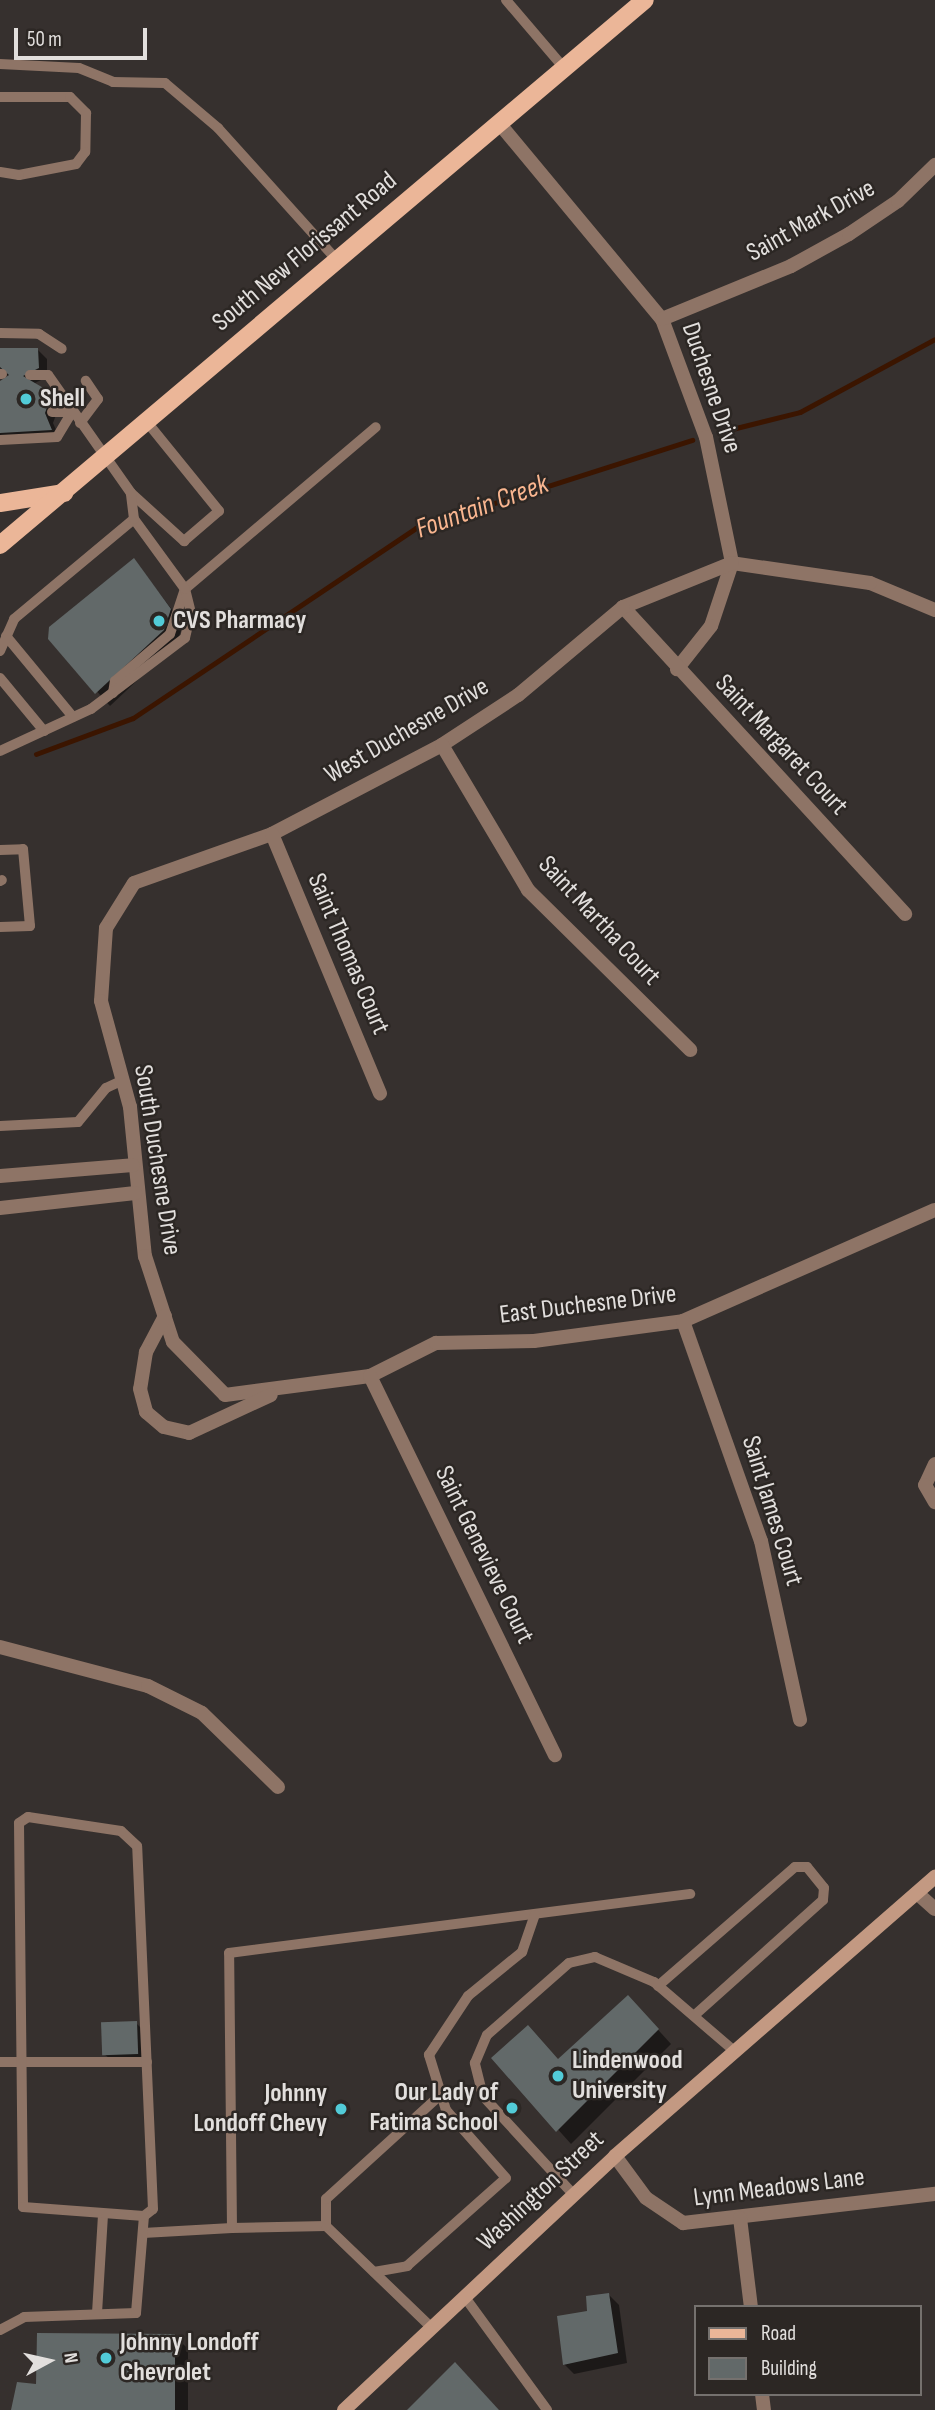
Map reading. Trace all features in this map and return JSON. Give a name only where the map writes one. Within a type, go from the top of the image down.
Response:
[{"type":"main road","name":"South New Florissant Road","points":[[0,545],[645,0]]},
{"type":"main road","points":[[0,503],[64,493]]},
{"type":"main road","name":"Washington Street","points":[[344,2410],[430,2326],[615,2156],[733,2050],[935,1877]]},
{"type":"street","name":"Duchesne Drive","points":[[499,123],[662,319],[706,437],[732,563]]},
{"type":"street","name":"Saint Mark Drive","points":[[662,319],[790,267],[849,234],[898,201],[935,165]]},
{"type":"street","name":"West Duchesne Drive","points":[[106,928],[134,883],[272,834],[442,745],[518,695],[623,607],[732,563]]},
{"type":"street","points":[[677,668],[711,626],[732,563],[870,583],[935,610]]},
{"type":"street","name":"Saint Margaret Court","points":[[623,607],[905,914]]},
{"type":"street","name":"Saint Martha Court","points":[[442,745],[528,890],[690,1050]]},
{"type":"street","name":"Saint Thomas Court","points":[[272,834],[380,1093]]},
{"type":"street","name":"South Duchesne Drive","points":[[106,928],[101,1001],[123,1080],[135,1193],[145,1256],[173,1342],[225,1395],[275,1393]]},
{"type":"street","points":[[0,1176],[133,1165]]},
{"type":"street","points":[[0,1208],[135,1193]]},
{"type":"street","name":"East Duchesne Drive","points":[[275,1393],[369,1377],[436,1343],[534,1341],[683,1321],[935,1210]]},
{"type":"street","points":[[165,1316],[146,1352],[140,1389],[146,1412],[164,1427],[189,1433],[275,1393]]},
{"type":"street","name":"Saint James Court","points":[[683,1321],[761,1541],[800,1720]]},
{"type":"street","name":"Saint Genevieve Court","points":[[369,1377],[555,1755]]},
{"type":"street","points":[[935,1464],[925,1485],[935,1502]]},
{"type":"street","points":[[0,1647],[148,1686],[202,1713],[278,1787]]},
{"type":"street","points":[[917,1893],[935,1909]]},
{"type":"street","name":"Lynn Meadows Lane","points":[[615,2156],[669,2218],[696,2224],[935,2194]]},
{"type":"street","points":[[740,2218],[751,2305]]},
{"type":"lane","points":[[506,0],[564,68]]},
{"type":"lane","points":[[0,64],[79,68],[113,82],[165,83],[218,128],[337,260]]},
{"type":"lane","points":[[0,97],[70,97],[86,113],[85,152],[76,164],[19,175],[0,172]]},
{"type":"lane","points":[[0,333],[39,334],[62,349]]},
{"type":"lane","points":[[30,374],[48,375],[131,493],[184,541],[219,511],[146,421]]},
{"type":"lane","points":[[80,423],[97,399],[86,381]]},
{"type":"lane","points":[[52,412],[72,412]]},
{"type":"lane","points":[[0,440],[57,437],[72,412]]},
{"type":"lane","points":[[113,693],[116,681],[170,634],[185,589],[376,427]]},
{"type":"lane","points":[[0,751],[73,717],[113,693],[185,638],[191,613],[185,589],[134,519],[131,493]]},
{"type":"lane","points":[[0,651],[14,619],[134,519]]},
{"type":"lane","points":[[6,636],[73,717]]},
{"type":"lane","points":[[0,678],[44,731]]},
{"type":"lane","points":[[0,850],[23,849],[30,926],[0,927]]},
{"type":"lane","points":[[0,1126],[78,1122],[106,1088],[123,1080]]},
{"type":"lane","points":[[0,2330],[24,2317],[136,2313],[144,2217],[153,2209],[137,1846],[121,1830],[28,1817],[19,1823],[25,2063],[23,2207],[144,2217]]},
{"type":"lane","points":[[658,1986],[795,1867],[807,1867],[824,1888],[823,1900],[695,2015]]},
{"type":"lane","points":[[232,2228],[229,1953],[690,1894]]},
{"type":"lane","points":[[374,2272],[407,2266],[506,2178],[438,2097],[429,2054],[442,2028],[468,1996],[522,1952],[535,1915]]},
{"type":"lane","points":[[573,2194],[483,2096],[477,2082],[478,2049],[487,2035],[583,1958],[611,1959],[658,1986],[733,2050]]},
{"type":"lane","points":[[0,2062],[147,2062]]},
{"type":"lane","points":[[326,2226],[326,2199],[438,2097]]},
{"type":"lane","points":[[97,2313],[103,2214]]},
{"type":"lane","points":[[142,2233],[326,2226],[430,2326]]},
{"type":"lane","points":[[464,2296],[547,2410]]},
{"type":"building","name":"Shell","points":[[0,348],[38,348],[39,368],[23,376],[52,393],[45,413],[52,430],[0,433],[0,381],[9,375],[0,367]]},
{"type":"building","name":"CVS Pharmacy","points":[[134,558],[171,609],[164,630],[95,694],[48,639],[49,627]]},
{"type":"building","name":"Lindenwood University","points":[[628,1995],[659,2029],[556,2132],[491,2058],[528,2025],[558,2059]]},
{"type":"building","points":[[137,2021],[138,2054],[102,2055],[101,2022]]},
{"type":"building","points":[[609,2293],[618,2353],[563,2365],[557,2316],[587,2311],[586,2296]]},
{"type":"building","name":"Johnny Londoff Chevrolet","points":[[37,2333],[175,2334],[175,2410],[11,2410],[17,2382],[36,2384]]},
{"type":"building","points":[[455,2362],[499,2410],[407,2410]]},
{"type":"waterway","name":"Fountain Creek","points":[[720,432],[800,412],[935,339]]},
{"type":"waterway","name":"Fountain Creek","points":[[36,754],[133,718],[416,528],[692,440]]},
{"type":"place","name":"Shell","points":[[26,399]]},
{"type":"place","name":"CVS Pharmacy","points":[[159,621]]},
{"type":"place","name":"Lindenwood University","points":[[558,2076]]},
{"type":"place","name":"Our Lady of Fatima School","points":[[512,2108]]},
{"type":"place","name":"Johnny Londoff Chevy","points":[[341,2109]]},
{"type":"place","name":"Johnny Londoff Chevrolet","points":[[106,2358]]}]
